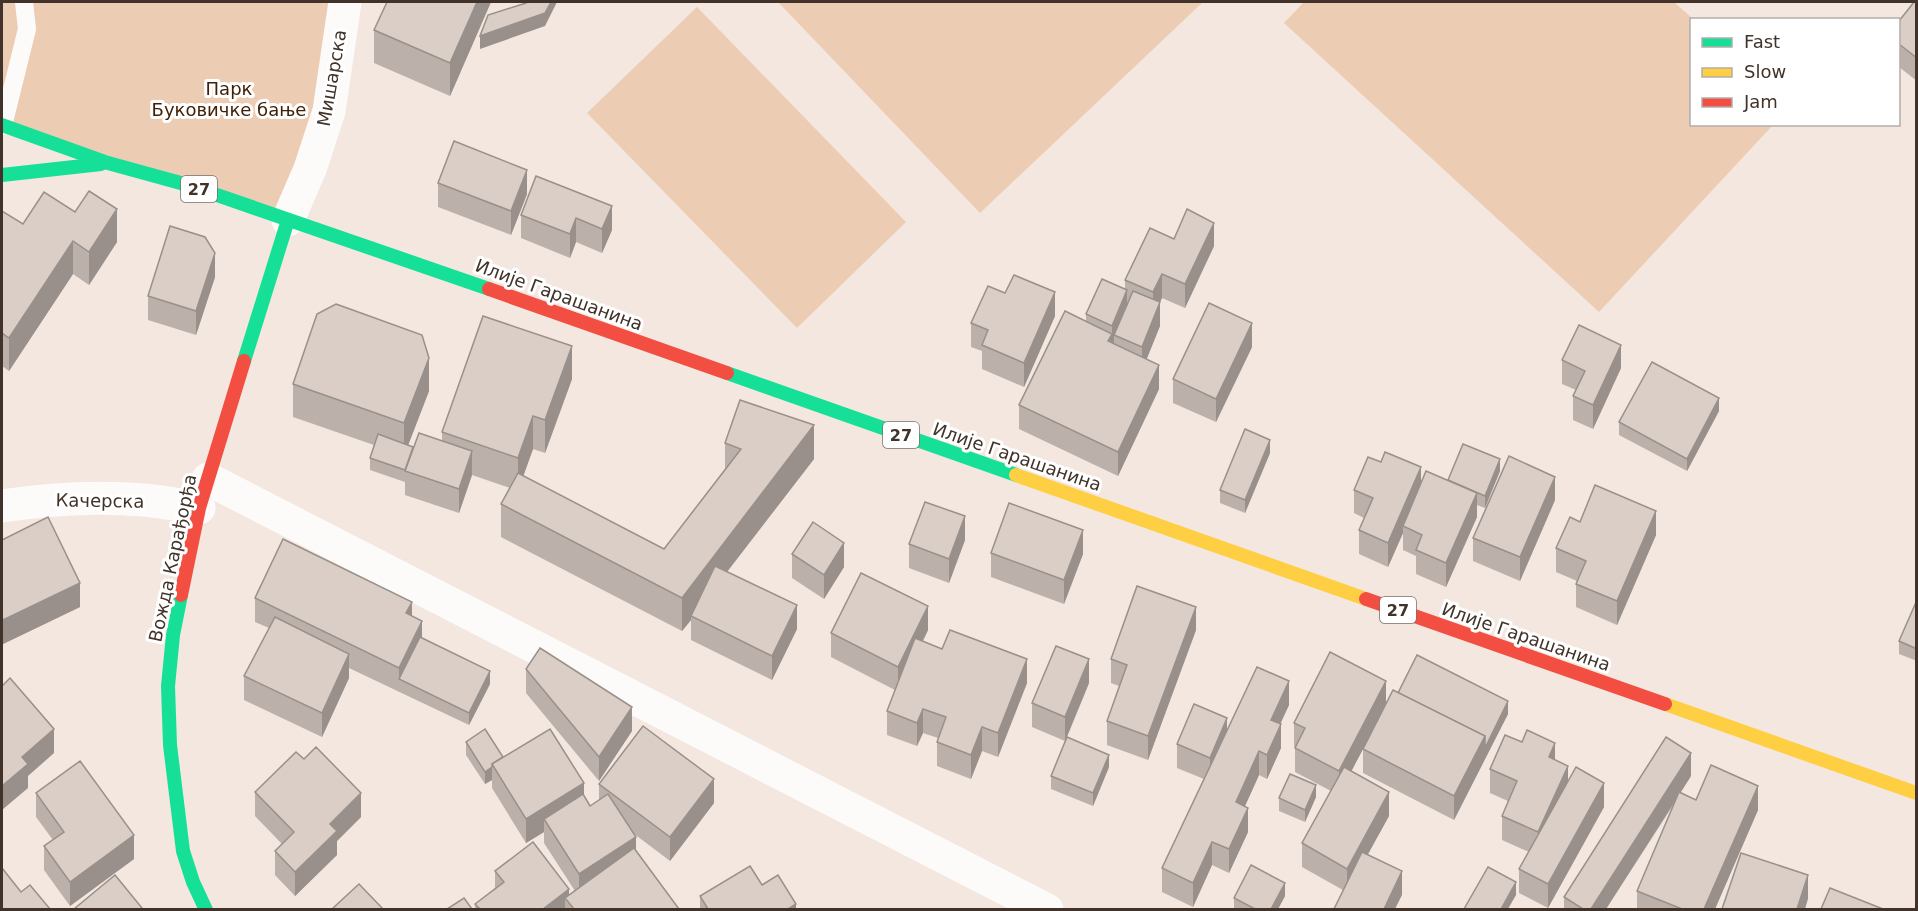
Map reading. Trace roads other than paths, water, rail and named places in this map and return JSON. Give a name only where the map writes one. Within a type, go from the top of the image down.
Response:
[{"type":"main road","name":"Илије Гарашанина","points":[[2,125],[108,163],[188,185],[1917,792]]},
{"type":"main road","name":"27","points":[[2,175],[108,163]]},
{"type":"main road","name":"Вожда Карађорђа","points":[[206,909],[193,882],[183,851],[170,745],[168,686],[173,634],[203,493],[288,220]]},
{"type":"street","name":"Мишарска","points":[[288,220],[310,169],[329,111],[345,2]]},
{"type":"street","name":"Качерска","points":[[2,506],[44,500],[143,500],[203,493],[1047,909]]},
{"type":"lane","points":[[2,125],[27,29],[24,2]]},
{"type":"park label","name":"Парк Буковичке бање","points":[[229,100]]}]
